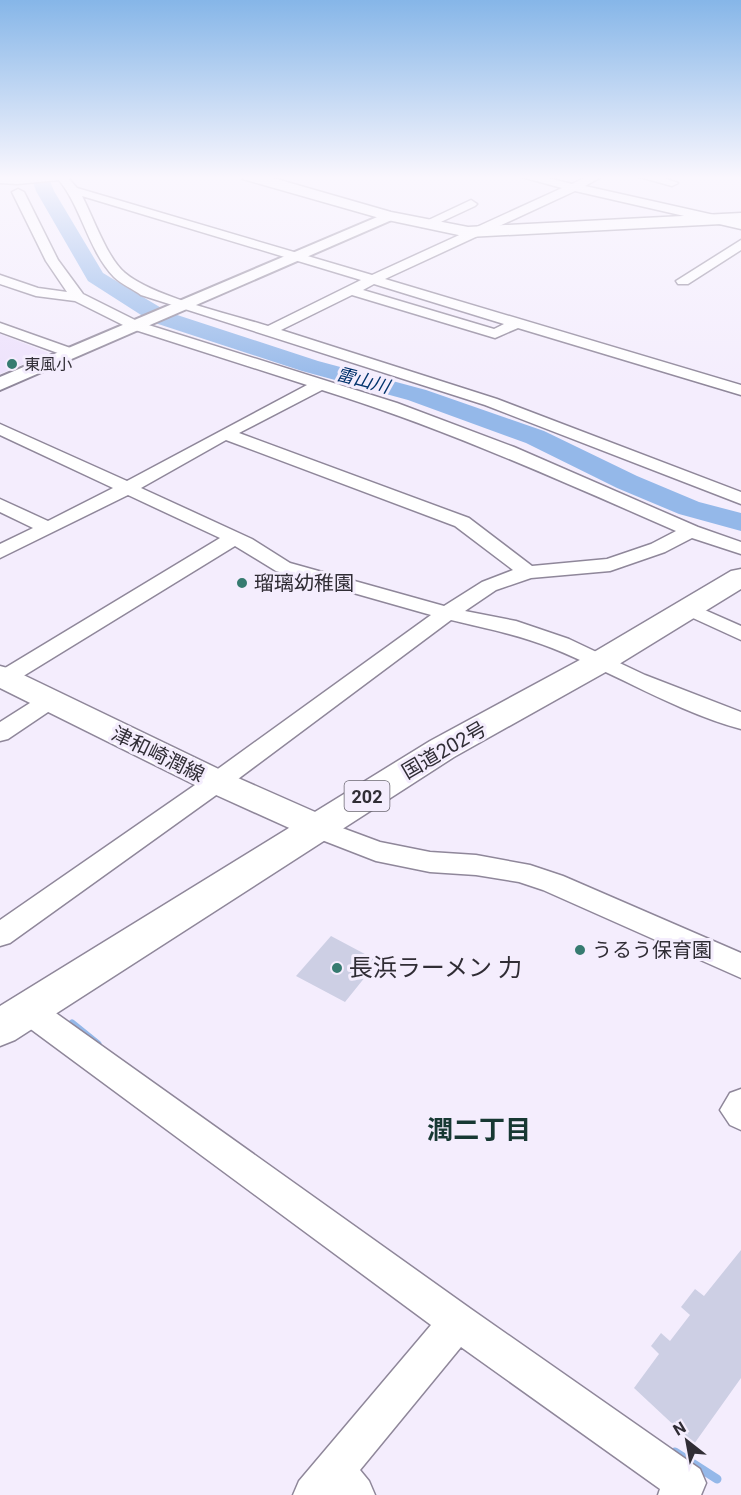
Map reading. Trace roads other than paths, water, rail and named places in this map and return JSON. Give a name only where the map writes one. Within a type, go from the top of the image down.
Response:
[{"type":"main road","name":"国道202号","points":[[14,1019],[442,749],[600,662],[741,577]]},
{"type":"main road","name":"津和崎潤線","points":[[2,677],[217,782],[318,828]]},
{"type":"street","points":[[44,246],[52,261],[78,297]]},
{"type":"street","points":[[101,246],[119,275],[146,292],[491,402],[741,498]]},
{"type":"street","points":[[260,246],[741,390]]},
{"type":"street","points":[[0,384],[318,246]]},
{"type":"street","points":[[269,331],[374,279],[449,246]]},
{"type":"street","points":[[682,281],[738,246]]},
{"type":"street","points":[[0,279],[36,292],[78,297],[134,325],[391,406],[499,447],[691,531],[741,548]]},
{"type":"street","points":[[352,291],[495,334],[518,323]]},
{"type":"street","points":[[0,327],[71,353]]},
{"type":"street","points":[[0,552],[128,488],[321,384]]},
{"type":"street","points":[[0,429],[234,538],[283,567],[447,613],[508,626],[561,644],[636,680],[741,721]]},
{"type":"street","points":[[225,434],[462,522],[528,572]]},
{"type":"street","points":[[0,505],[48,528]]},
{"type":"street","points":[[0,935],[217,782],[328,698],[447,613],[489,586],[528,572],[610,565],[658,548],[691,531]]},
{"type":"street","points":[[2,677],[234,538]]},
{"type":"street","points":[[689,609],[741,634]]},
{"type":"street","points":[[0,733],[49,701]]},
{"type":"street","points":[[318,828],[376,851],[430,862],[476,865],[521,872],[553,883],[741,966]]},
{"type":"street","points":[[14,1019],[458,1322],[686,1483],[678,1495]]},
{"type":"street","points":[[741,1103],[736,1110],[741,1115]]},
{"type":"street","points":[[334,1487],[458,1322]]},
{"type":"waterway","name":"雷山川","points":[[77,246],[95,277],[160,317],[310,366],[417,395],[535,437],[627,482],[689,508],[741,522]]},
{"type":"waterway","points":[[72,1023],[98,1044]]},
{"type":"waterway","points":[[675,1452],[717,1479]]},
{"type":"place","name":"東風小","points":[[12,364]]},
{"type":"place","name":"瑠璃幼稚園","points":[[242,583]]},
{"type":"place","name":"うるう保育園","points":[[580,950]]},
{"type":"place","name":"長浜ラーメン 力","points":[[337,968]]},
{"type":"district","name":"潤二丁目","points":[[479,1130]]}]
